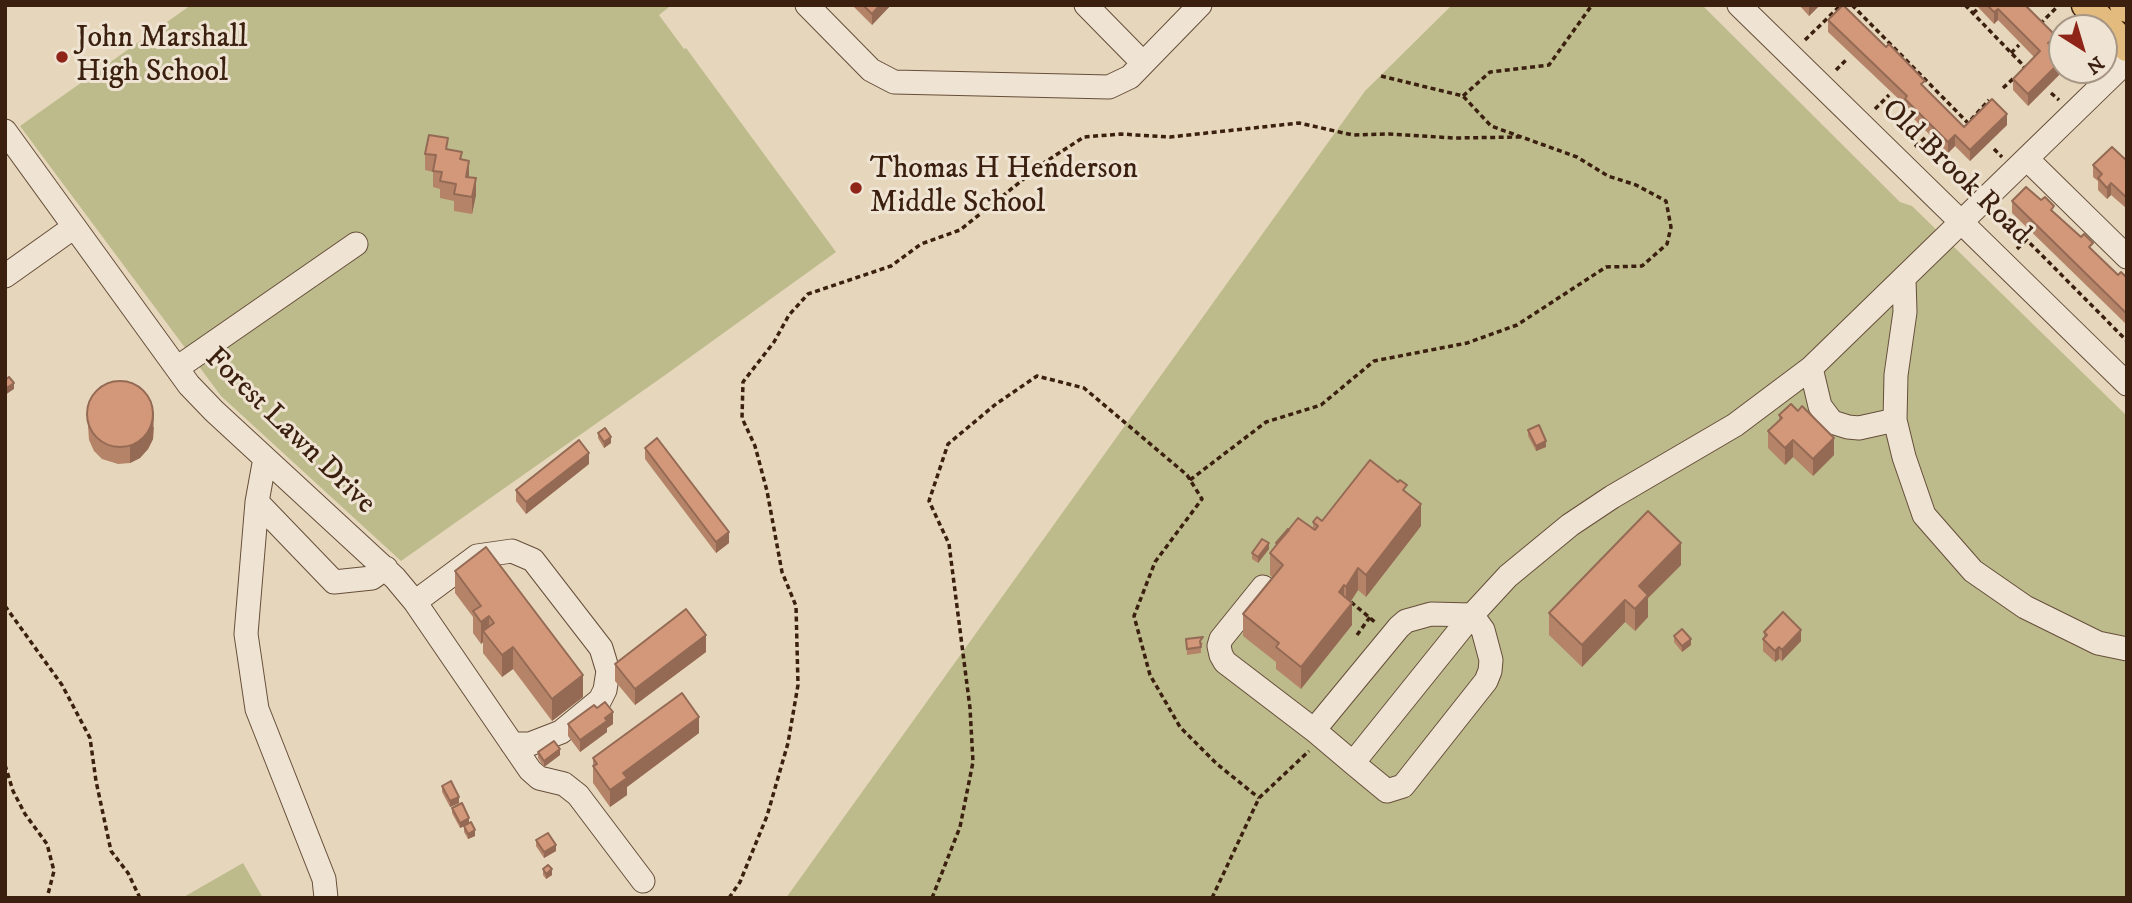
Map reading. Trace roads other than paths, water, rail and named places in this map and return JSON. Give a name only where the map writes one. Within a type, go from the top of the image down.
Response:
[{"type":"main road","points":[[2086,5],[2127,47]]},
{"type":"street","points":[[807,5],[871,70],[894,82],[1109,87],[1130,77],[1195,7]]},
{"type":"street","points":[[1086,5],[1143,63]]},
{"type":"street","name":"Old Brook Road","points":[[1739,5],[1962,224],[2122,370]]},
{"type":"street","points":[[1353,762],[1472,615],[1508,576],[1560,532],[1612,497],[1735,425],[1811,368],[2127,61]]},
{"type":"street","name":"Forest Lawn Drive","points":[[5,131],[199,396],[386,568],[415,602],[534,774],[539,778],[564,784],[578,795],[643,881]]},
{"type":"street","points":[[2027,159],[2127,257]]},
{"type":"street","points":[[5,276],[74,228]]},
{"type":"street","points":[[177,368],[356,244]]},
{"type":"street","points":[[1905,279],[1905,312],[1896,375],[1895,420],[1904,457],[1924,514],[1973,571],[2025,607],[2098,643],[2127,649]]},
{"type":"street","points":[[1811,368],[1820,406],[1832,422],[1848,428],[1859,428],[1895,420]]},
{"type":"street","points":[[265,458],[257,502],[246,634],[257,709],[324,879],[326,898]]},
{"type":"street","points":[[257,502],[334,582],[372,578],[386,568]]},
{"type":"street","points":[[415,602],[477,556],[512,551],[533,561],[601,648],[608,671],[606,690],[600,700],[561,732],[530,744],[512,744]]},
{"type":"street","points":[[1263,587],[1221,639],[1221,655],[1226,662],[1387,791],[1404,786],[1486,681],[1490,671],[1489,648],[1483,630],[1472,615]]},
{"type":"street","points":[[1319,734],[1406,621],[1431,614],[1472,615]]},
{"type":"place","name":"John Marshall High School","points":[[62,57]]},
{"type":"place","name":"Thomas H Henderson Middle School","points":[[856,188]]}]
